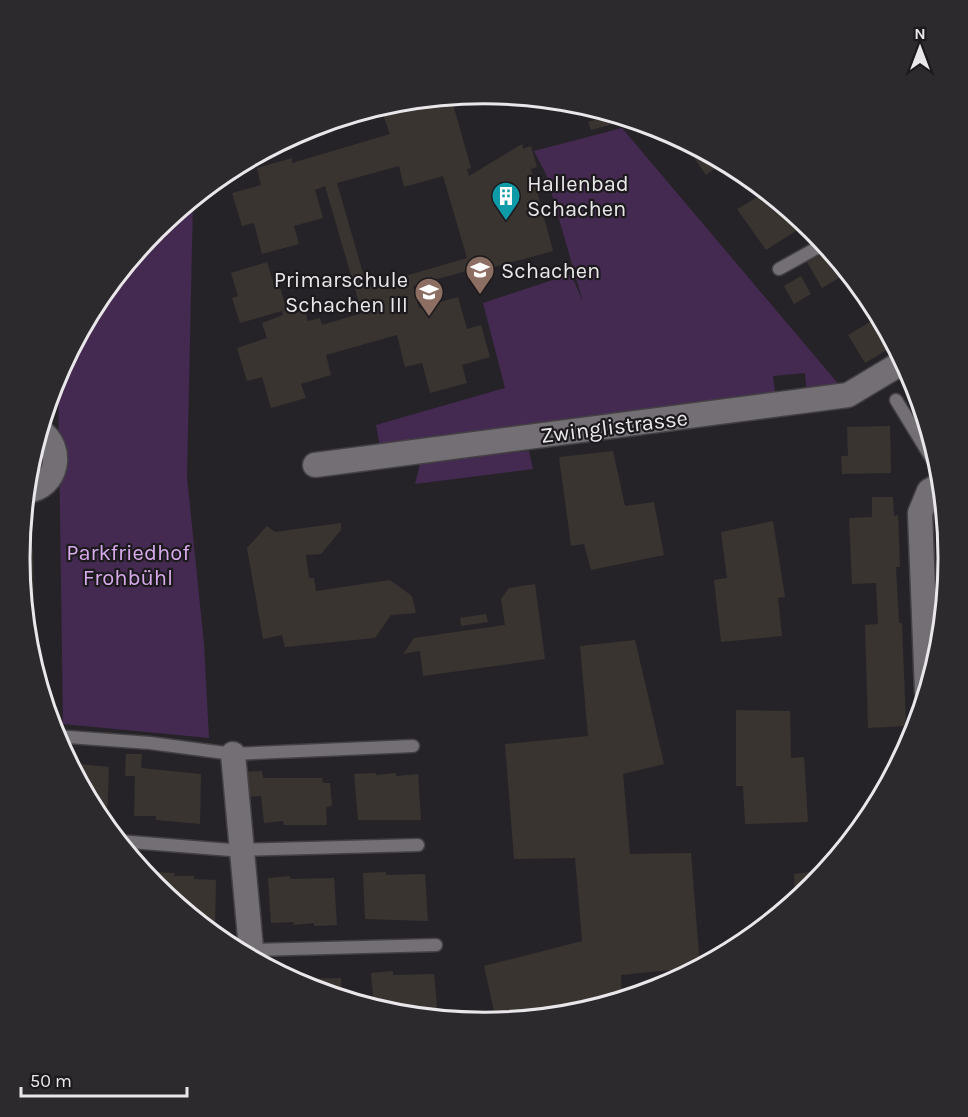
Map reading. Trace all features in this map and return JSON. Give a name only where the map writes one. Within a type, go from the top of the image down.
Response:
[{"type":"street","name":"Zwinglistrasse","points":[[315,465],[848,395],[895,367]]},
{"type":"street","points":[[36,488],[41,486],[54,470],[55,449],[47,436]]},
{"type":"street","points":[[932,489],[929,491],[920,513],[933,622]]},
{"type":"street","points":[[232,754],[252,948]]},
{"type":"lane","points":[[779,269],[816,249]]},
{"type":"lane","points":[[896,400],[924,446]]},
{"type":"lane","points":[[67,737],[150,743],[232,754],[412,746]]},
{"type":"lane","points":[[130,842],[243,850],[418,845]]},
{"type":"lane","points":[[260,954],[436,945]]},
{"type":"green space","points":[[622,128],[841,387],[807,394],[805,373],[773,376],[775,392],[380,447],[376,425],[505,388],[483,303],[571,274],[583,302],[546,174],[534,151]]},
{"type":"green space","name":"Parkfriedhof Frohbühl","points":[[193,211],[187,477],[204,644],[209,738],[63,724],[58,402],[77,358],[107,306],[143,259],[163,237]]},
{"type":"green space","points":[[529,451],[533,469],[415,484],[421,460]]},
{"type":"building","points":[[453,105],[471,168],[467,169],[469,176],[522,144],[523,149],[531,146],[537,167],[531,169],[553,251],[480,271],[480,267],[413,286],[419,308],[458,297],[467,329],[481,325],[490,357],[462,365],[467,383],[430,393],[422,363],[405,367],[397,335],[326,355],[331,375],[301,384],[306,398],[271,408],[262,377],[247,381],[237,348],[267,338],[262,323],[283,315],[282,311],[240,323],[232,298],[238,296],[231,273],[267,262],[275,288],[280,287],[286,308],[302,303],[308,321],[320,318],[322,325],[362,313],[325,186],[315,190],[323,218],[294,226],[299,244],[262,254],[254,223],[242,226],[232,193],[261,185],[257,168],[292,158],[292,163],[390,134],[383,116]],"holes":[[[399,166],[404,187],[443,176],[467,258],[367,287],[337,183]]]},
{"type":"building","points":[[598,119],[609,122],[610,125],[591,130],[588,122]]},
{"type":"building","points":[[694,156],[716,168],[706,175]]},
{"type":"building","points":[[758,197],[797,230],[766,250],[737,209]]},
{"type":"building","points":[[821,254],[840,277],[822,288],[807,262]]},
{"type":"building","points":[[801,276],[811,294],[794,304],[784,286]]},
{"type":"building","points":[[871,322],[887,350],[865,363],[848,335]]},
{"type":"building","points":[[890,426],[891,473],[842,474],[841,456],[848,456],[847,427]]},
{"type":"building","points":[[613,451],[625,506],[654,502],[664,555],[591,570],[584,544],[571,546],[559,457]]},
{"type":"building","points":[[872,497],[893,497],[894,516],[898,515],[900,567],[896,567],[899,623],[902,623],[905,726],[868,728],[865,625],[878,624],[876,583],[852,584],[849,518],[872,517]]},
{"type":"building","points":[[773,521],[785,597],[778,598],[782,636],[721,642],[714,580],[727,578],[721,532]]},
{"type":"building","points":[[341,523],[341,530],[321,554],[306,555],[309,578],[314,578],[316,591],[390,580],[412,596],[416,613],[391,615],[375,638],[285,647],[282,635],[263,639],[247,548],[267,526],[275,532]]},
{"type":"building","points":[[30,548],[33,548],[34,613],[31,588]]},
{"type":"building","points":[[535,584],[545,659],[423,676],[420,651],[403,654],[414,638],[505,625],[501,599],[509,588]]},
{"type":"building","points":[[486,614],[488,622],[461,626],[460,618]]},
{"type":"building","points":[[635,640],[664,764],[623,774],[630,854],[691,853],[699,958],[678,969],[621,975],[622,991],[602,997],[543,1009],[494,1012],[484,966],[582,941],[575,858],[514,859],[505,744],[588,736],[580,646]]},
{"type":"building","points":[[736,710],[790,711],[791,758],[804,757],[808,822],[745,824],[743,786],[736,786]]},
{"type":"building","points":[[126,754],[142,754],[141,768],[201,774],[200,824],[156,820],[156,816],[134,816],[135,776],[125,776]]},
{"type":"building","points":[[80,764],[109,767],[107,811]]},
{"type":"building","points":[[262,771],[263,778],[322,778],[323,783],[330,783],[332,806],[326,807],[327,825],[284,825],[283,821],[264,823],[261,796],[247,797],[245,772]]},
{"type":"building","points":[[376,773],[376,775],[396,773],[396,776],[418,774],[421,820],[358,820],[354,774]]},
{"type":"building","points":[[156,872],[175,873],[174,876],[194,876],[194,879],[216,880],[215,924]]},
{"type":"building","points":[[386,872],[386,875],[425,874],[428,921],[365,919],[363,873]]},
{"type":"building","points":[[813,872],[795,889],[794,874]]},
{"type":"building","points":[[290,876],[290,879],[334,878],[337,925],[271,923],[268,878]]},
{"type":"building","points":[[393,971],[393,975],[434,974],[437,1010],[373,999],[371,973]]},
{"type":"building","points":[[341,978],[342,989],[312,979]]},
{"type":"place","name":"Hallenbad Schachen","points":[[506,222]]},
{"type":"place","name":"Schachen","points":[[480,296]]},
{"type":"place","name":"Primarschule Schachen III","points":[[429,318]]}]
